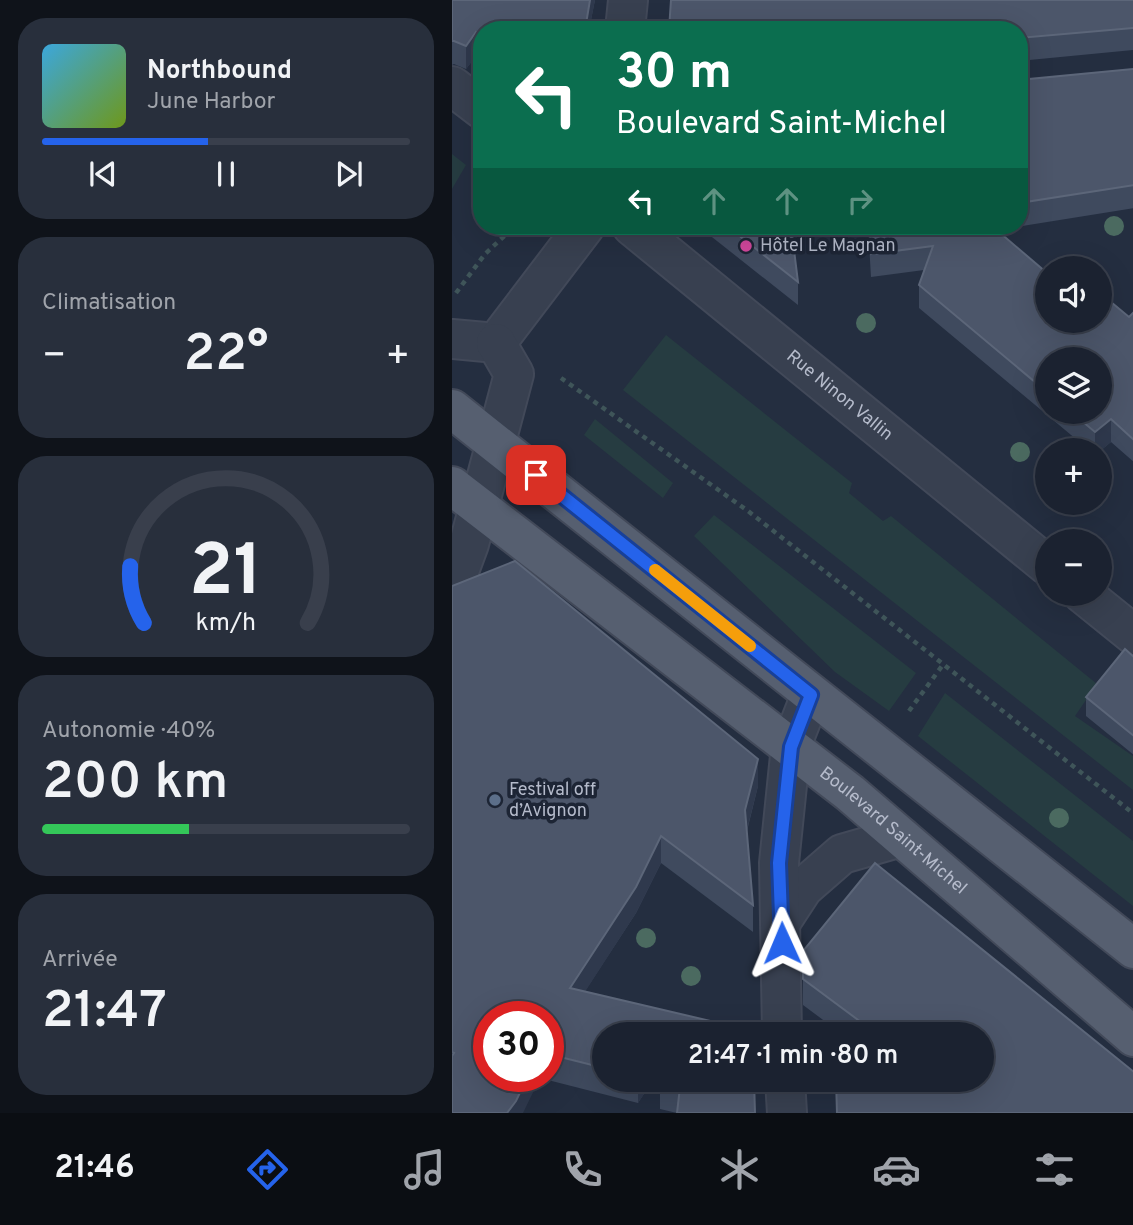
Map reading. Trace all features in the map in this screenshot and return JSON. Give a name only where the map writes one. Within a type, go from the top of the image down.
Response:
[{"type":"main road","points":[[452,409],[1133,948]]},
{"type":"main road","name":"Boulevard Saint-Michel","points":[[465,496],[791,747],[901,837],[1133,1037]]},
{"type":"street","points":[[626,21],[628,0]]},
{"type":"street","points":[[452,86],[473,102]]},
{"type":"street","points":[[496,344],[578,235]]},
{"type":"street","name":"Rue Ninon Vallin","points":[[643,235],[1035,555]]},
{"type":"street","points":[[452,339],[496,344]]},
{"type":"street","points":[[452,590],[470,544],[465,496],[497,444],[514,374],[496,344]]},
{"type":"street","points":[[1098,606],[1133,635]]},
{"type":"street","points":[[782,1022],[779,863],[791,747],[811,695]]},
{"type":"street","points":[[782,920],[803,888],[842,854],[901,837]]},
{"type":"street","points":[[786,1092],[787,1113]]},
{"type":"path","points":[[452,299],[485,254],[505,235]]},
{"type":"path","points":[[556,374],[748,511],[1133,814]]},
{"type":"green space","points":[[452,154],[466,165],[452,189]]},
{"type":"green space","points":[[666,335],[852,483],[849,493],[883,521],[891,516],[1097,684],[1075,716],[1133,756],[1133,790],[623,390]]},
{"type":"green space","points":[[595,419],[673,483],[663,498],[584,435]]},
{"type":"green space","points":[[714,515],[916,673],[889,711],[835,672],[694,536]]},
{"type":"green space","points":[[945,693],[1133,841],[1133,906],[918,736]]},
{"type":"building","points":[[452,0],[590,0],[586,21],[473,21],[473,36],[466,46],[452,41]]},
{"type":"building","points":[[671,0],[1134,0],[1134,28],[1028,37],[1028,21],[670,21]]},
{"type":"building","points":[[1134,69],[1134,185],[1028,202],[1028,79]]},
{"type":"building","points":[[738,235],[792,235],[798,282]]},
{"type":"building","points":[[870,235],[1003,235],[1035,263],[1035,333],[1112,333],[1112,303],[1129,317],[1134,312],[1134,440],[1112,420],[1112,347],[1035,347],[1035,382],[919,285],[933,246],[871,254]]},
{"type":"building","points":[[1085,424],[1105,424],[1095,432]]},
{"type":"building","points":[[515,561],[758,759],[745,810],[753,905],[661,836],[636,887],[570,988],[715,1022],[592,1022],[592,1065],[564,1058],[564,1001],[473,1001],[473,1092],[520,1092],[507,1113],[452,1113],[452,586]]},
{"type":"building","points":[[1125,649],[1134,657],[1134,736],[1086,697]]},
{"type":"building","points":[[875,863],[1134,1072],[1134,1113],[837,1113],[836,1092],[994,1092],[994,1022],[861,1022],[803,979],[803,951]]},
{"type":"building","points":[[679,1092],[754,1092],[755,1113],[677,1113]]},
{"type":"slow traffic","points":[[655,570],[750,646]]},
{"type":"place","name":"Hôtel Le Magnan","points":[[746,246]]},
{"type":"place","name":"Festival off d’Avignon","points":[[495,800]]},
{"type":"route","points":[[536,475],[811,695],[791,747],[779,863],[782,943]]}]
